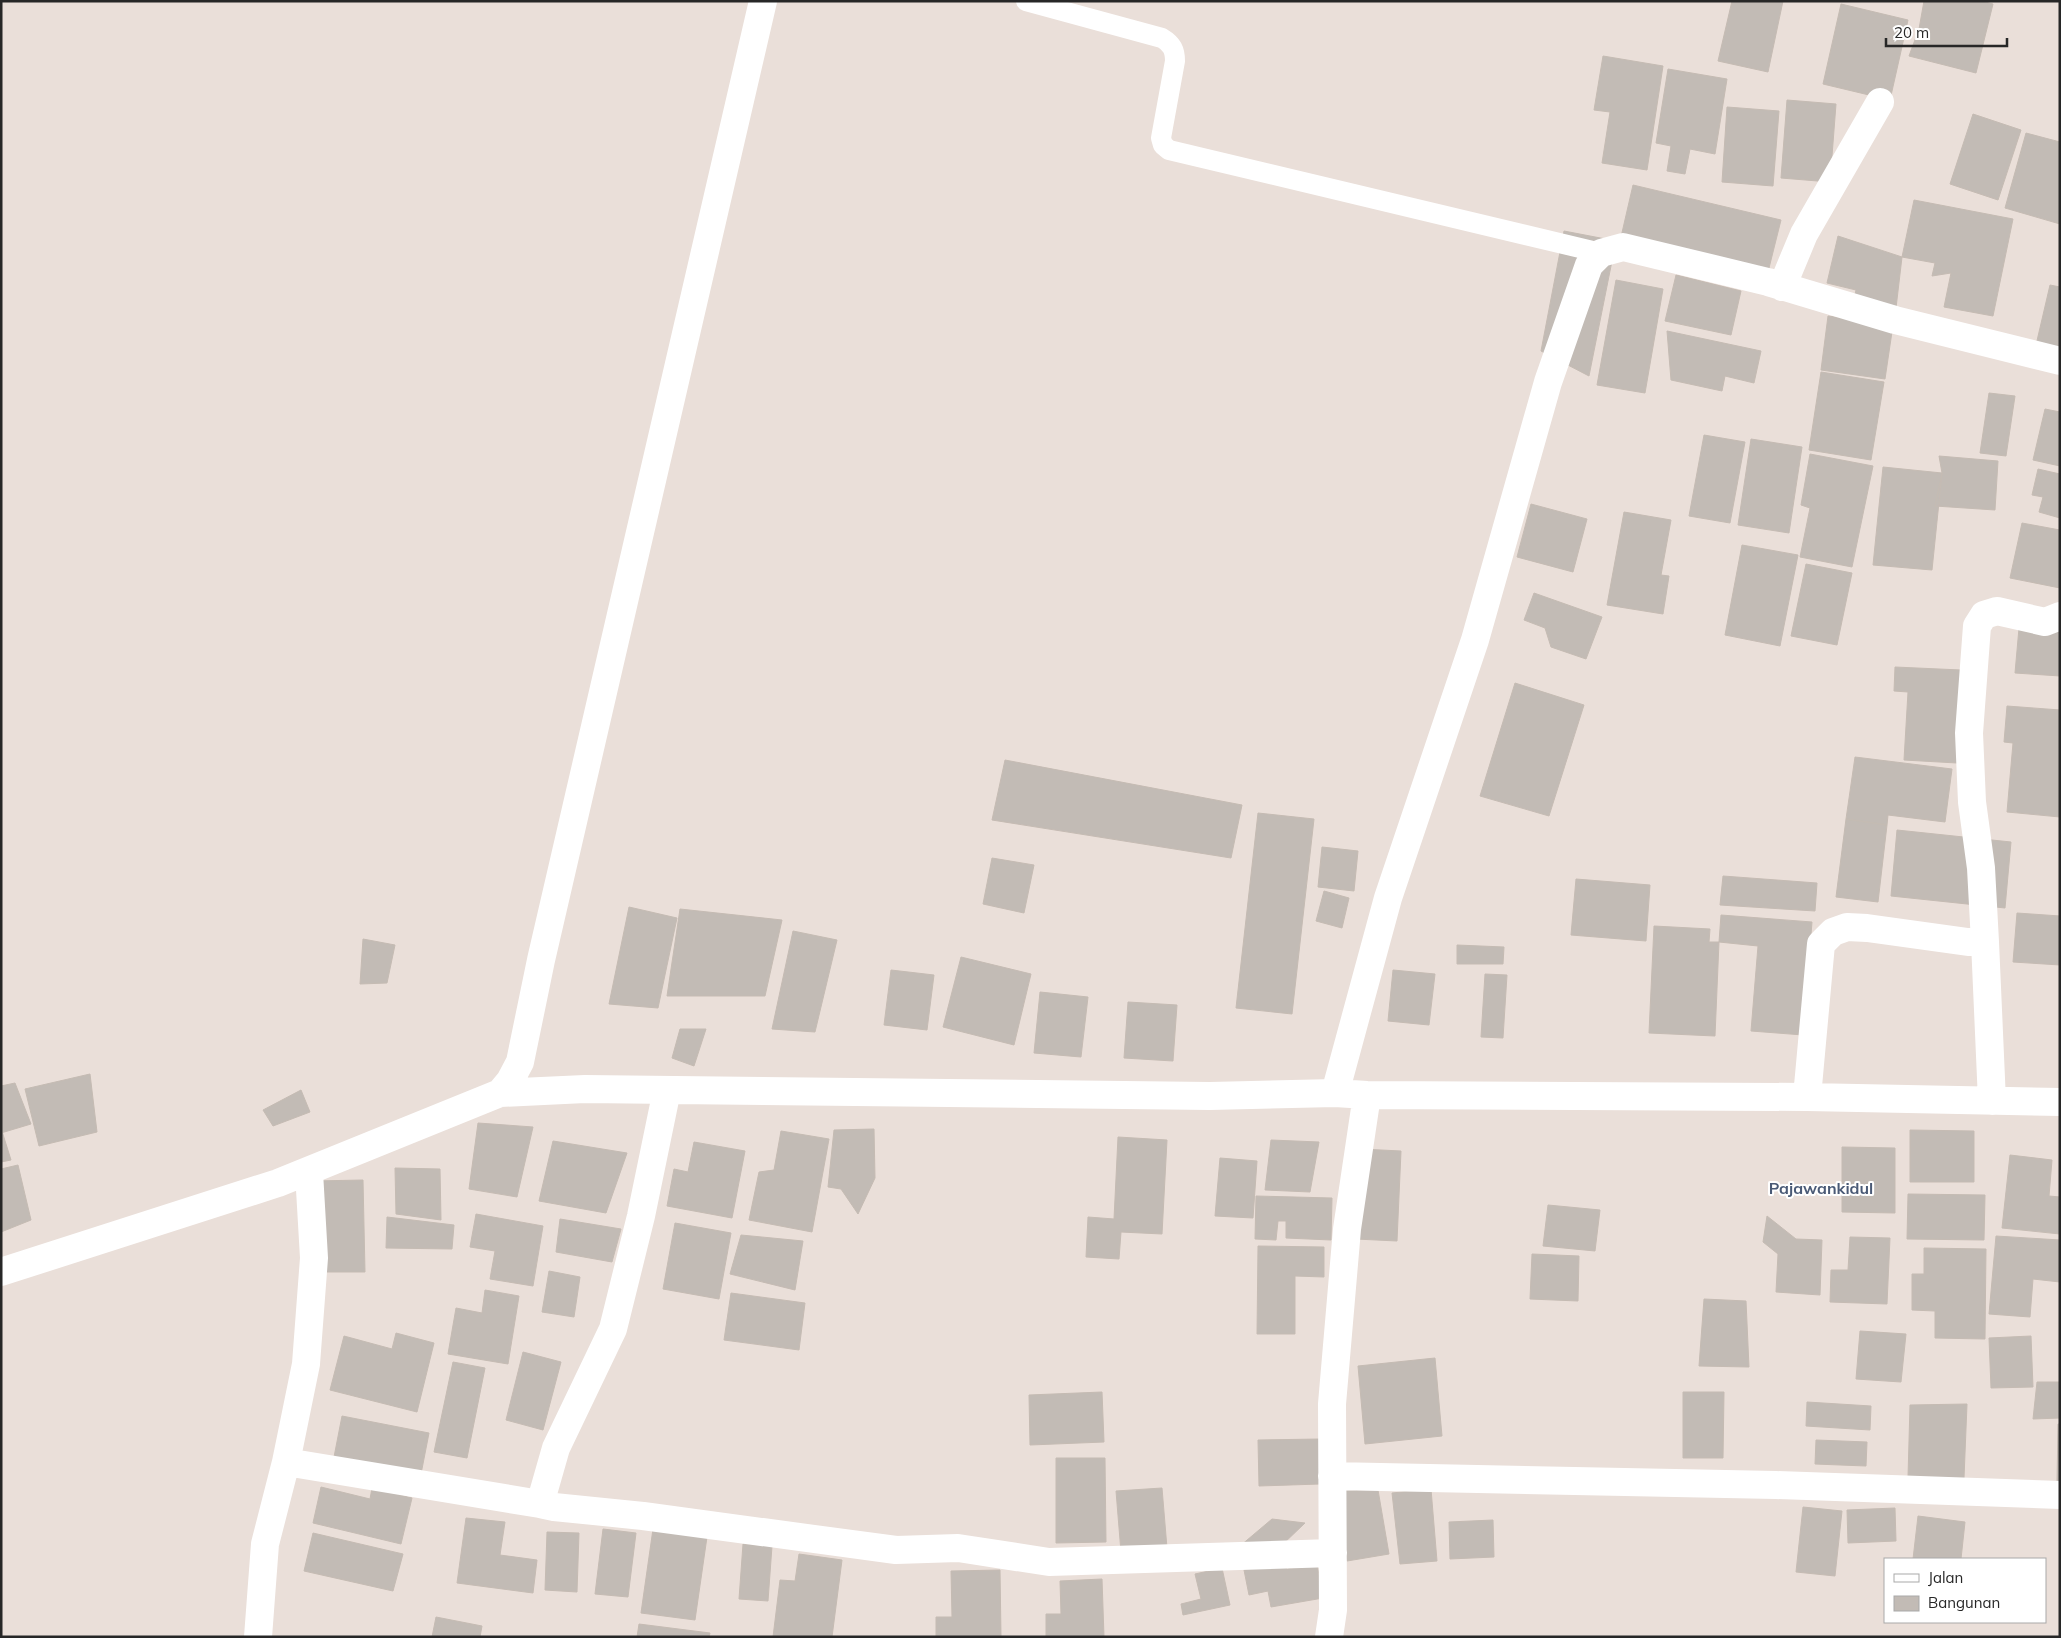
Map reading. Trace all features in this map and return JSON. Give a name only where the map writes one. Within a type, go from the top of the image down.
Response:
[{"type":"street","points":[[500,1093],[510,1081],[520,1062],[541,960],[763,1]]},
{"type":"street","points":[[1782,287],[1804,234],[1880,102]]},
{"type":"street","points":[[1335,1093],[1388,898],[1476,640],[1548,382],[1589,265],[1601,253],[1623,247],[1782,287],[1895,320],[2060,361]]},
{"type":"street","points":[[1992,1101],[1981,868],[1972,802],[1969,733],[1977,626],[1984,615],[1997,612],[2045,622],[2060,616]]},
{"type":"street","points":[[1807,1097],[1821,944],[1833,932],[1847,927],[1867,928],[1968,942],[1985,942]]},
{"type":"street","points":[[1,1272],[309,1172],[500,1093],[585,1089],[1200,1096],[1335,1093],[1367,1095],[1807,1097],[2060,1102]]},
{"type":"street","points":[[540,1504],[556,1448],[613,1329],[641,1216],[667,1090]]},
{"type":"street","points":[[1329,1637],[1333,1610],[1332,1404],[1347,1229],[1367,1095]]},
{"type":"street","points":[[258,1637],[265,1544],[286,1462],[306,1364],[314,1258],[309,1172]]},
{"type":"street","points":[[286,1462],[554,1507],[643,1516],[896,1550],[958,1548],[1049,1562],[1332,1553]]},
{"type":"street","points":[[1332,1476],[1776,1485],[2060,1495]]},
{"type":"lane","points":[[1026,1],[1162,38],[1168,42],[1175,52],[1175,61],[1161,138],[1163,145],[1169,150],[1601,253]]},
{"type":"building","points":[[1732,1],[1783,1],[1768,72],[1718,61]]},
{"type":"building","points":[[1924,1],[1981,1],[1993,4],[1976,73],[1909,56],[1919,29]]},
{"type":"building","points":[[1841,4],[1908,20],[1890,100],[1823,84]]},
{"type":"building","points":[[1603,56],[1663,66],[1647,170],[1602,163],[1610,112],[1594,110]]},
{"type":"building","points":[[1668,69],[1727,79],[1715,154],[1690,149],[1685,174],[1667,171],[1671,146],[1656,143]]},
{"type":"building","points":[[1787,100],[1836,104],[1830,182],[1781,178]]},
{"type":"building","points":[[1727,107],[1779,111],[1773,186],[1722,182]]},
{"type":"building","points":[[1973,114],[2021,130],[1998,200],[1950,184]]},
{"type":"building","points":[[2026,133],[2060,142],[2060,224],[2005,208]]},
{"type":"building","points":[[1633,185],[1781,220],[1768,272],[1621,237]]},
{"type":"building","points":[[1914,200],[2013,219],[1993,316],[1944,307],[1951,273],[1932,276],[1935,263],[1902,257]]},
{"type":"building","points":[[1564,231],[1616,241],[1589,376],[1541,351]]},
{"type":"building","points":[[1838,236],[1902,257],[1896,308],[1854,299],[1856,290],[1827,283]]},
{"type":"building","points":[[1676,275],[1741,291],[1731,335],[1665,321]]},
{"type":"building","points":[[1616,280],[1663,289],[1645,393],[1597,385]]},
{"type":"building","points":[[2050,285],[2060,287],[2060,350],[2036,345]]},
{"type":"building","points":[[1828,316],[1893,325],[1885,379],[1821,370]]},
{"type":"building","points":[[1667,331],[1761,351],[1754,383],[1725,376],[1722,391],[1671,380]]},
{"type":"building","points":[[1821,372],[1884,382],[1871,460],[1809,450]]},
{"type":"building","points":[[1989,393],[2015,396],[2006,456],[1980,453]]},
{"type":"building","points":[[2045,409],[2060,412],[2060,466],[2033,460]]},
{"type":"building","points":[[1704,435],[1745,442],[1730,523],[1689,516]]},
{"type":"building","points":[[1751,439],[1802,447],[1789,533],[1738,525]]},
{"type":"building","points":[[1810,454],[1873,466],[1852,567],[1800,557],[1810,508],[1801,505]]},
{"type":"building","points":[[1939,456],[1998,461],[1995,510],[1935,506],[1942,473]]},
{"type":"building","points":[[1883,467],[1942,473],[1932,570],[1873,565]]},
{"type":"building","points":[[2038,469],[2060,474],[2060,518],[2039,512],[2043,497],[2032,495]]},
{"type":"building","points":[[1531,504],[1587,519],[1573,572],[1517,557]]},
{"type":"building","points":[[1624,512],[1671,520],[1661,575],[1669,576],[1663,614],[1607,605]]},
{"type":"building","points":[[2022,523],[2060,530],[2060,588],[2010,578]]},
{"type":"building","points":[[1742,545],[1798,555],[1780,646],[1725,635]]},
{"type":"building","points":[[1806,564],[1852,573],[1837,645],[1791,636]]},
{"type":"building","points":[[1534,593],[1602,617],[1586,659],[1551,647],[1545,628],[1524,620]]},
{"type":"building","points":[[2019,628],[2060,632],[2060,676],[2015,673]]},
{"type":"building","points":[[1895,667],[1961,670],[1957,763],[1904,760],[1908,692],[1894,691]]},
{"type":"building","points":[[1515,683],[1584,705],[1549,816],[1480,796]]},
{"type":"building","points":[[2007,706],[2060,710],[2060,817],[2007,812],[2013,743],[2004,742]]},
{"type":"building","points":[[1855,757],[1952,769],[1945,822],[1888,815],[1887,825],[1846,819]]},
{"type":"building","points":[[1005,760],[1242,805],[1231,858],[992,820]]},
{"type":"building","points":[[1258,813],[1314,819],[1292,1014],[1236,1008]]},
{"type":"building","points":[[1846,819],[1887,825],[1878,902],[1836,897]]},
{"type":"building","points":[[1897,830],[2011,842],[2005,908],[1891,896]]},
{"type":"building","points":[[1322,847],[1358,851],[1354,891],[1318,887]]},
{"type":"building","points":[[992,858],[1034,865],[1024,913],[983,904]]},
{"type":"building","points":[[1723,876],[1817,883],[1815,911],[1720,905]]},
{"type":"building","points":[[1576,879],[1650,885],[1646,941],[1571,935]]},
{"type":"building","points":[[1324,891],[1349,898],[1342,928],[1316,921]]},
{"type":"building","points":[[629,907],[677,918],[658,1008],[609,1004]]},
{"type":"building","points":[[680,909],[782,920],[765,996],[667,996]]},
{"type":"building","points":[[2017,913],[2060,916],[2060,965],[2013,962]]},
{"type":"building","points":[[1721,915],[1812,922],[1803,1035],[1751,1031],[1758,946],[1719,942]]},
{"type":"building","points":[[1654,926],[1710,929],[1709,942],[1719,942],[1715,1036],[1649,1033]]},
{"type":"building","points":[[793,931],[837,940],[815,1032],[772,1029]]},
{"type":"building","points":[[363,939],[395,945],[387,983],[360,984]]},
{"type":"building","points":[[1457,945],[1504,947],[1503,964],[1457,964]]},
{"type":"building","points":[[961,957],[1031,974],[1014,1045],[943,1027]]},
{"type":"building","points":[[891,970],[934,975],[927,1030],[884,1025]]},
{"type":"building","points":[[1393,970],[1435,974],[1429,1025],[1388,1021]]},
{"type":"building","points":[[1485,974],[1507,975],[1503,1038],[1481,1037]]},
{"type":"building","points":[[1040,992],[1088,997],[1081,1057],[1034,1053]]},
{"type":"building","points":[[1128,1002],[1177,1005],[1173,1061],[1124,1058]]},
{"type":"building","points":[[680,1029],[706,1029],[694,1066],[672,1058]]},
{"type":"building","points":[[90,1074],[97,1132],[39,1146],[25,1089]]},
{"type":"building","points":[[15,1083],[31,1124],[1,1133],[1,1086]]},
{"type":"building","points":[[301,1090],[310,1112],[273,1126],[263,1110]]},
{"type":"building","points":[[478,1123],[533,1127],[517,1197],[469,1189]]},
{"type":"building","points":[[1,1128],[11,1160],[1,1162]]},
{"type":"building","points":[[874,1129],[875,1178],[858,1214],[841,1189],[828,1187],[834,1130]]},
{"type":"building","points":[[1910,1130],[1974,1131],[1974,1182],[1910,1182]]},
{"type":"building","points":[[781,1131],[829,1139],[812,1232],[749,1220],[759,1172],[774,1170]]},
{"type":"building","points":[[1118,1137],[1167,1140],[1162,1234],[1121,1232],[1119,1259],[1086,1257],[1088,1217],[1114,1219]]},
{"type":"building","points":[[1271,1140],[1319,1142],[1310,1192],[1265,1190]]},
{"type":"building","points":[[553,1141],[627,1153],[606,1213],[539,1201]]},
{"type":"building","points":[[694,1142],[745,1151],[732,1218],[667,1206],[674,1169],[688,1172]]},
{"type":"building","points":[[1842,1147],[1895,1148],[1895,1213],[1842,1212]]},
{"type":"building","points":[[1361,1149],[1401,1151],[1397,1241],[1356,1239]]},
{"type":"building","points":[[2010,1155],[2052,1160],[2049,1196],[2060,1197],[2060,1234],[2002,1228]]},
{"type":"building","points":[[1220,1158],[1257,1161],[1253,1218],[1215,1216]]},
{"type":"building","points":[[18,1165],[31,1220],[1,1232],[1,1169]]},
{"type":"building","points":[[395,1168],[440,1169],[441,1220],[396,1214]]},
{"type":"building","points":[[363,1180],[365,1272],[321,1272],[314,1181]]},
{"type":"building","points":[[1908,1194],[1985,1195],[1984,1240],[1907,1239]]},
{"type":"building","points":[[1256,1196],[1332,1198],[1331,1240],[1286,1238],[1286,1221],[1278,1221],[1276,1240],[1255,1239]]},
{"type":"building","points":[[1548,1205],[1600,1210],[1595,1251],[1543,1246]]},
{"type":"building","points":[[476,1214],[543,1226],[533,1286],[490,1279],[495,1251],[470,1247]]},
{"type":"building","points":[[1767,1216],[1796,1239],[1822,1240],[1820,1295],[1776,1292],[1778,1254],[1763,1242]]},
{"type":"building","points":[[387,1217],[454,1225],[452,1249],[386,1248]]},
{"type":"building","points":[[560,1219],[621,1229],[612,1262],[556,1252]]},
{"type":"building","points":[[675,1223],[731,1233],[719,1299],[663,1289]]},
{"type":"building","points":[[741,1235],[803,1241],[795,1290],[730,1274]]},
{"type":"building","points":[[1996,1236],[2060,1240],[2060,1282],[2033,1279],[2030,1317],[1989,1314]]},
{"type":"building","points":[[1850,1237],[1890,1238],[1887,1304],[1830,1302],[1831,1270],[1848,1270]]},
{"type":"building","points":[[1258,1246],[1324,1247],[1324,1277],[1295,1276],[1295,1334],[1257,1334]]},
{"type":"building","points":[[1924,1248],[1986,1249],[1985,1339],[1935,1338],[1935,1311],[1912,1310],[1912,1274],[1924,1274]]},
{"type":"building","points":[[1532,1254],[1579,1256],[1578,1301],[1530,1299]]},
{"type":"building","points":[[549,1271],[580,1277],[574,1317],[542,1312]]},
{"type":"building","points":[[485,1290],[519,1296],[508,1364],[448,1354],[456,1308],[482,1313]]},
{"type":"building","points":[[731,1293],[805,1303],[799,1350],[724,1340]]},
{"type":"building","points":[[1704,1299],[1746,1301],[1749,1367],[1699,1366]]},
{"type":"building","points":[[1860,1331],[1906,1334],[1901,1382],[1856,1379]]},
{"type":"building","points":[[396,1333],[434,1343],[417,1412],[330,1390],[344,1336],[392,1349]]},
{"type":"building","points":[[2031,1336],[2033,1387],[1991,1388],[1989,1338]]},
{"type":"building","points":[[523,1352],[561,1362],[543,1430],[506,1420]]},
{"type":"building","points":[[1435,1358],[1442,1436],[1365,1444],[1358,1366]]},
{"type":"building","points":[[453,1362],[485,1368],[467,1458],[434,1452]]},
{"type":"building","points":[[2037,1382],[2060,1382],[2060,1418],[2033,1419]]},
{"type":"building","points":[[1102,1392],[1104,1442],[1030,1445],[1029,1395]]},
{"type":"building","points":[[1683,1392],[1724,1392],[1723,1458],[1683,1458]]},
{"type":"building","points":[[1807,1402],[1871,1406],[1870,1430],[1806,1426]]},
{"type":"building","points":[[1967,1404],[1964,1478],[1908,1477],[1910,1405]]},
{"type":"building","points":[[342,1416],[429,1433],[421,1474],[334,1457]]},
{"type":"building","points":[[2058,1424],[2060,1424],[2060,1483],[2057,1483]]},
{"type":"building","points":[[1320,1439],[1320,1484],[1259,1486],[1258,1440]]},
{"type":"building","points":[[1816,1440],[1867,1442],[1866,1466],[1815,1464]]},
{"type":"building","points":[[1056,1458],[1105,1458],[1106,1542],[1056,1543]]},
{"type":"building","points":[[321,1487],[370,1499],[372,1488],[412,1498],[401,1544],[313,1523]]},
{"type":"building","points":[[1162,1488],[1167,1548],[1121,1552],[1116,1491]]},
{"type":"building","points":[[1431,1489],[1437,1561],[1400,1564],[1392,1493]]},
{"type":"building","points":[[1378,1490],[1389,1554],[1347,1561],[1338,1491]]},
{"type":"building","points":[[1803,1507],[1842,1511],[1835,1576],[1796,1572]]},
{"type":"building","points":[[1895,1508],[1896,1541],[1848,1543],[1847,1510]]},
{"type":"building","points":[[1918,1516],[1965,1522],[1961,1558],[1913,1558]]},
{"type":"building","points":[[466,1518],[505,1522],[500,1555],[537,1560],[533,1593],[457,1583]]},
{"type":"building","points":[[1272,1519],[1305,1523],[1281,1546],[1240,1546]]},
{"type":"building","points":[[1493,1520],[1494,1557],[1450,1559],[1449,1522]]},
{"type":"building","points":[[603,1529],[636,1533],[628,1597],[595,1594]]},
{"type":"building","points":[[653,1529],[707,1537],[695,1620],[641,1613]]},
{"type":"building","points":[[547,1532],[579,1533],[577,1592],[545,1590]]},
{"type":"building","points":[[313,1533],[403,1554],[393,1591],[304,1571]]},
{"type":"building","points":[[743,1544],[772,1546],[768,1601],[739,1599]]},
{"type":"building","points":[[799,1554],[842,1560],[832,1637],[773,1637],[780,1580],[795,1581]]},
{"type":"building","points":[[1280,1563],[1287,1569],[1317,1564],[1323,1598],[1271,1607],[1268,1591],[1249,1595],[1244,1570]]},
{"type":"building","points":[[1222,1568],[1230,1605],[1183,1615],[1181,1604],[1201,1599],[1195,1574]]},
{"type":"building","points":[[1000,1570],[1001,1637],[936,1637],[936,1617],[952,1617],[951,1571]]},
{"type":"building","points":[[1102,1579],[1104,1637],[1046,1637],[1046,1614],[1061,1614],[1060,1581]]},
{"type":"building","points":[[436,1617],[482,1626],[480,1637],[432,1637]]},
{"type":"building","points":[[639,1624],[710,1633],[709,1637],[637,1637]]},
{"type":"district","name":"Pajawankidul","points":[[1821,1188]]}]
